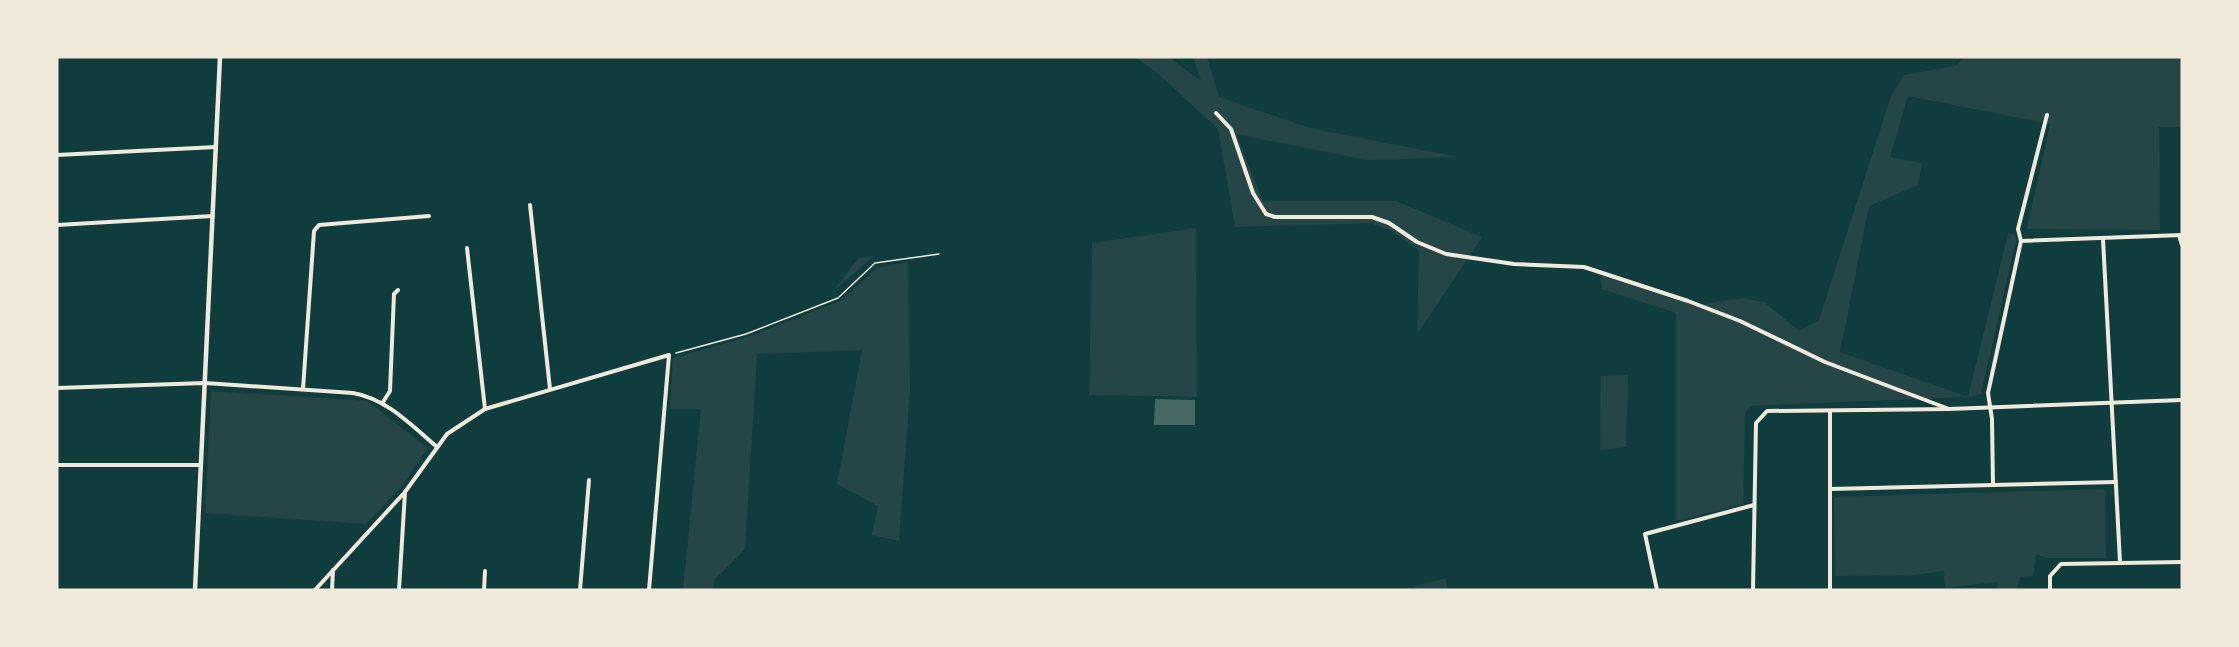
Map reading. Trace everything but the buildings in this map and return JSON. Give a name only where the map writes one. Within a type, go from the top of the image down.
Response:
[{"type":"street","points":[[195,590],[220,57]]},
{"type":"street","points":[[1216,113],[1231,129],[1253,193],[1258,205],[1266,214],[1275,217],[1372,217],[1381,219],[1417,242],[1446,254],[1514,264],[1584,267],[1709,309],[1825,362],[1949,409]]},
{"type":"street","points":[[1993,485],[1988,393],[2021,241],[2018,229],[2047,115]]},
{"type":"street","points":[[57,155],[216,147]]},
{"type":"street","points":[[530,205],[550,388]]},
{"type":"street","points":[[57,225],[213,216]]},
{"type":"street","points":[[303,389],[314,231],[320,225],[429,216]]},
{"type":"street","points":[[2021,241],[2181,235],[2182,244]]},
{"type":"street","points":[[2103,239],[2120,562]]},
{"type":"street","points":[[467,248],[485,409]]},
{"type":"street","points":[[383,402],[390,391],[394,294],[398,290]]},
{"type":"street","points":[[315,590],[405,492],[437,447],[458,425],[485,409],[550,388],[669,355],[650,590]]},
{"type":"street","points":[[57,388],[205,383],[362,394],[383,402],[437,447]]},
{"type":"street","points":[[1753,590],[1756,423],[1767,411],[1949,409],[1990,405],[2182,400]]},
{"type":"street","points":[[1830,411],[1830,590]]},
{"type":"street","points":[[57,465],[200,465]]},
{"type":"street","points":[[580,590],[589,480]]},
{"type":"street","points":[[1830,489],[2116,482]]},
{"type":"street","points":[[399,590],[405,492]]},
{"type":"street","points":[[1657,590],[1645,534],[1754,505]]},
{"type":"street","points":[[2050,590],[2050,576],[2061,564],[2182,562]]},
{"type":"street","points":[[332,590],[333,570]]},
{"type":"street","points":[[484,590],[485,571]]},
{"type":"path","points":[[669,355],[746,334],[838,298],[875,262],[939,254]]},
{"type":"shaded area","points":[[1135,57],[1169,57],[1201,81],[1193,57],[1207,57],[1219,97],[1310,128],[1458,157],[1367,160],[1236,134],[1263,201],[1396,201],[1482,237],[1417,334],[1419,250],[1391,231],[1371,223],[1235,227],[1218,129],[1155,71]]},
{"type":"shaded area","points":[[1966,57],[2182,57],[2182,127],[2159,127],[2160,230],[2027,229],[2050,124],[1908,96],[1890,157],[1922,163],[1918,185],[1869,206],[1840,352],[1968,397],[1750,406],[1745,414],[1743,504],[1676,521],[1676,313],[1602,289],[1600,273],[1672,299],[1704,304],[1743,298],[1764,302],[1799,331],[1819,320],[1891,96],[1904,75],[1955,66]]},
{"type":"shaded area","points":[[1196,228],[1197,397],[1089,395],[1092,243]]},
{"type":"shaded area","points":[[2008,233],[2015,235],[2016,240],[1981,394],[1968,397]]},
{"type":"shaded area","points":[[874,256],[832,292],[859,258]]},
{"type":"shaded area","points":[[908,262],[910,389],[899,541],[872,535],[878,506],[837,484],[862,350],[757,354],[745,549],[715,579],[713,590],[683,590],[701,409],[670,409],[673,358],[748,337],[840,301],[877,268]]},
{"type":"shaded area","points":[[1628,375],[1626,447],[1600,450],[1601,376]]},
{"type":"shaded area","points":[[211,391],[367,401],[428,448],[401,487],[366,524],[205,513]]},
{"type":"shaded area","points":[[2105,489],[2106,558],[2047,558],[2036,554],[2033,576],[2020,577],[2017,590],[1998,590],[1997,582],[1945,588],[1944,571],[1914,575],[1835,576],[1834,497]]},
{"type":"shaded area","points":[[1445,578],[1448,590],[1413,590],[1413,587]]}]
